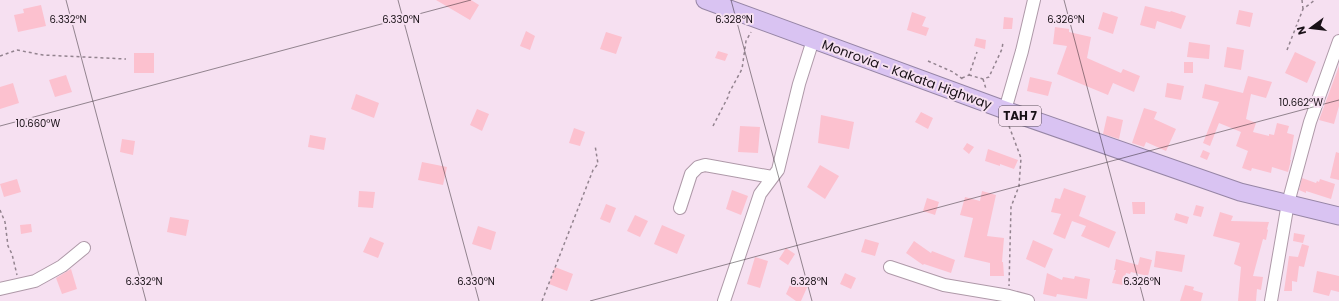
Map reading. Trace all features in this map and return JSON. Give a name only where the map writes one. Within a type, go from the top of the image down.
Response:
[{"type":"highway","name":"Monrovia - Kakata Highway","points":[[705,0],[1004,110],[1240,192],[1339,216]]},
{"type":"street","points":[[1004,110],[1022,51],[1034,0]]},
{"type":"street","points":[[724,301],[760,194],[778,170],[799,84],[813,40]]},
{"type":"street","points":[[1270,301],[1288,203],[1310,122],[1339,42]]},
{"type":"street","points":[[680,208],[690,174],[698,167],[705,165],[772,177]]},
{"type":"street","points":[[0,290],[35,281],[62,266],[84,248]]},
{"type":"street","points":[[890,267],[944,285],[1009,296],[1028,301]]},
{"type":"path","points":[[1287,50],[1303,9],[1302,0]]},
{"type":"path","points":[[1303,9],[1315,0]]},
{"type":"path","points":[[713,126],[728,97],[728,93],[742,68],[746,41],[758,19]]},
{"type":"path","points":[[962,78],[969,75],[983,79],[989,77],[1002,49],[1003,42]]},
{"type":"path","points":[[0,56],[16,50],[43,55],[126,59]]},
{"type":"path","points":[[969,75],[977,52]]},
{"type":"path","points":[[928,61],[953,72],[962,78],[968,84],[965,96]]},
{"type":"path","points":[[1004,110],[1021,158],[1019,186],[1011,207],[1009,296]]},
{"type":"path","points":[[542,301],[594,170],[598,164],[595,145]]},
{"type":"path","points":[[0,210],[5,222],[8,246],[12,254],[15,271],[21,284]]},
{"type":"building","points":[[436,0],[471,0],[479,5],[470,20]]},
{"type":"building","points":[[41,5],[46,26],[18,32],[14,15],[24,13],[23,9]]},
{"type":"building","points":[[1145,6],[1171,11],[1186,16],[1181,29],[1157,21],[1155,29],[1140,25]]},
{"type":"building","points":[[1239,10],[1253,13],[1250,27],[1236,24]]},
{"type":"building","points":[[912,12],[926,17],[922,26],[929,28],[926,36],[907,30]]},
{"type":"building","points":[[1103,12],[1118,17],[1113,34],[1098,29]]},
{"type":"building","points":[[1004,17],[1013,18],[1012,29],[1003,29]]},
{"type":"building","points":[[1055,27],[1069,29],[1069,32],[1091,37],[1087,58],[1121,73],[1123,69],[1140,76],[1134,92],[1113,83],[1108,95],[1057,74],[1067,46],[1053,44]]},
{"type":"building","points":[[526,31],[535,36],[530,50],[520,46]]},
{"type":"building","points":[[606,32],[622,37],[616,54],[600,49]]},
{"type":"building","points":[[976,38],[986,40],[985,49],[974,46]]},
{"type":"building","points":[[1189,42],[1210,45],[1209,59],[1187,57]]},
{"type":"building","points":[[1227,47],[1244,50],[1241,70],[1224,67]]},
{"type":"building","points":[[718,51],[728,54],[725,61],[715,58]]},
{"type":"building","points":[[1295,52],[1316,62],[1307,83],[1285,73]]},
{"type":"building","points":[[134,53],[154,53],[154,73],[134,73]]},
{"type":"building","points":[[1184,62],[1193,62],[1193,73],[1184,73]]},
{"type":"building","points":[[1339,66],[1339,106],[1334,124],[1319,120]]},
{"type":"building","points":[[66,75],[72,92],[55,97],[49,80]]},
{"type":"building","points":[[1248,76],[1272,82],[1266,98],[1251,94],[1246,119],[1256,123],[1253,132],[1269,136],[1269,134],[1274,135],[1277,123],[1289,126],[1287,133],[1294,135],[1288,172],[1272,167],[1271,173],[1252,168],[1251,171],[1242,168],[1248,151],[1236,146],[1241,132],[1219,123],[1210,146],[1203,143],[1219,102],[1202,98],[1205,84],[1243,93]]},
{"type":"building","points":[[1030,77],[1052,82],[1048,96],[1027,91]]},
{"type":"building","points":[[13,83],[19,103],[0,109],[0,87]]},
{"type":"building","points":[[1167,83],[1184,86],[1181,100],[1165,97]]},
{"type":"building","points":[[356,94],[379,103],[374,118],[351,109]]},
{"type":"building","points":[[1144,108],[1157,112],[1154,119],[1176,129],[1166,151],[1146,142],[1144,147],[1132,143]]},
{"type":"building","points":[[477,109],[489,114],[482,131],[470,125]]},
{"type":"building","points":[[921,112],[933,118],[928,129],[915,122]]},
{"type":"building","points":[[821,115],[854,122],[849,149],[818,143]]},
{"type":"building","points":[[1107,116],[1123,120],[1119,139],[1103,134]]},
{"type":"building","points":[[740,126],[760,127],[758,153],[738,152]]},
{"type":"building","points":[[574,128],[585,132],[580,146],[569,143]]},
{"type":"building","points":[[310,135],[326,138],[324,150],[308,147]]},
{"type":"building","points":[[122,139],[135,141],[133,155],[120,152]]},
{"type":"building","points":[[967,143],[974,147],[969,154],[963,149]]},
{"type":"building","points":[[988,149],[1018,160],[1014,169],[985,161]]},
{"type":"building","points":[[1203,150],[1210,153],[1207,160],[1200,157]]},
{"type":"building","points":[[1336,152],[1339,153],[1339,180],[1330,178]]},
{"type":"building","points":[[422,162],[447,167],[443,185],[418,180]]},
{"type":"building","points":[[820,165],[839,176],[825,199],[807,187]]},
{"type":"building","points":[[1302,178],[1316,183],[1317,181],[1319,182],[1320,179],[1335,184],[1331,199],[1299,190]]},
{"type":"building","points":[[17,179],[21,192],[4,197],[0,184]]},
{"type":"building","points":[[1064,188],[1086,196],[1079,216],[1116,232],[1109,248],[1081,236],[1086,226],[1072,221],[1065,239],[1053,234],[1061,214],[1051,212],[1055,198],[1060,199]]},
{"type":"building","points":[[732,190],[748,196],[741,215],[726,209]]},
{"type":"building","points":[[359,191],[375,192],[373,208],[358,207]]},
{"type":"building","points":[[982,191],[996,195],[987,236],[1004,238],[1002,262],[1004,276],[990,276],[990,263],[964,257],[973,218],[960,215],[965,197],[980,201]]},
{"type":"building","points":[[927,198],[939,202],[935,215],[923,211]]},
{"type":"building","points":[[1132,202],[1145,202],[1145,214],[1133,214]]},
{"type":"building","points":[[606,204],[616,208],[610,223],[600,219]]},
{"type":"building","points":[[1196,205],[1204,207],[1201,217],[1193,215]]},
{"type":"building","points":[[1220,212],[1233,216],[1231,221],[1269,222],[1266,240],[1263,239],[1253,276],[1263,277],[1261,290],[1257,289],[1256,301],[1238,301],[1241,267],[1234,264],[1240,243],[1213,236]]},
{"type":"building","points":[[1176,213],[1189,217],[1187,224],[1174,220]]},
{"type":"building","points":[[635,215],[648,221],[640,237],[627,231]]},
{"type":"building","points":[[170,217],[189,220],[186,236],[167,232]]},
{"type":"building","points":[[31,224],[32,232],[21,234],[20,225]]},
{"type":"building","points":[[662,225],[685,235],[677,254],[654,244]]},
{"type":"building","points":[[478,226],[496,232],[491,250],[472,244]]},
{"type":"building","points":[[1294,233],[1305,235],[1303,243],[1293,241]]},
{"type":"building","points":[[370,237],[384,243],[378,258],[363,252]]},
{"type":"building","points":[[865,239],[879,243],[875,256],[861,252]]},
{"type":"building","points":[[1033,240],[1053,249],[1045,268],[1026,259]]},
{"type":"building","points":[[914,241],[931,253],[932,251],[955,260],[951,273],[924,264],[923,265],[906,253]]},
{"type":"building","points":[[1302,244],[1309,246],[1304,267],[1299,266],[1297,282],[1292,281],[1292,291],[1284,291],[1289,256],[1298,257]]},
{"type":"building","points":[[786,248],[795,254],[788,265],[779,259]]},
{"type":"building","points":[[1156,251],[1185,255],[1182,272],[1154,267]]},
{"type":"building","points":[[755,257],[768,261],[760,288],[747,284]]},
{"type":"building","points":[[1140,257],[1152,260],[1148,276],[1131,272],[1130,274],[1126,273],[1123,285],[1112,283],[1116,270],[1114,270],[1116,259],[1138,265]]},
{"type":"building","points":[[555,267],[573,274],[567,291],[549,284]]},
{"type":"building","points":[[71,269],[77,289],[62,294],[56,278]]},
{"type":"building","points":[[1317,271],[1339,276],[1339,292],[1331,290],[1329,296],[1313,292]]},
{"type":"building","points":[[845,273],[856,278],[851,289],[840,284]]},
{"type":"building","points":[[1047,273],[1062,280],[1063,277],[1074,279],[1075,276],[1090,279],[1087,299],[1057,294],[1056,297],[1043,294]]},
{"type":"building","points":[[794,276],[809,283],[801,301],[796,301],[786,294]]},
{"type":"building","points":[[1185,285],[1194,287],[1193,290],[1203,293],[1201,301],[1180,301]]}]
